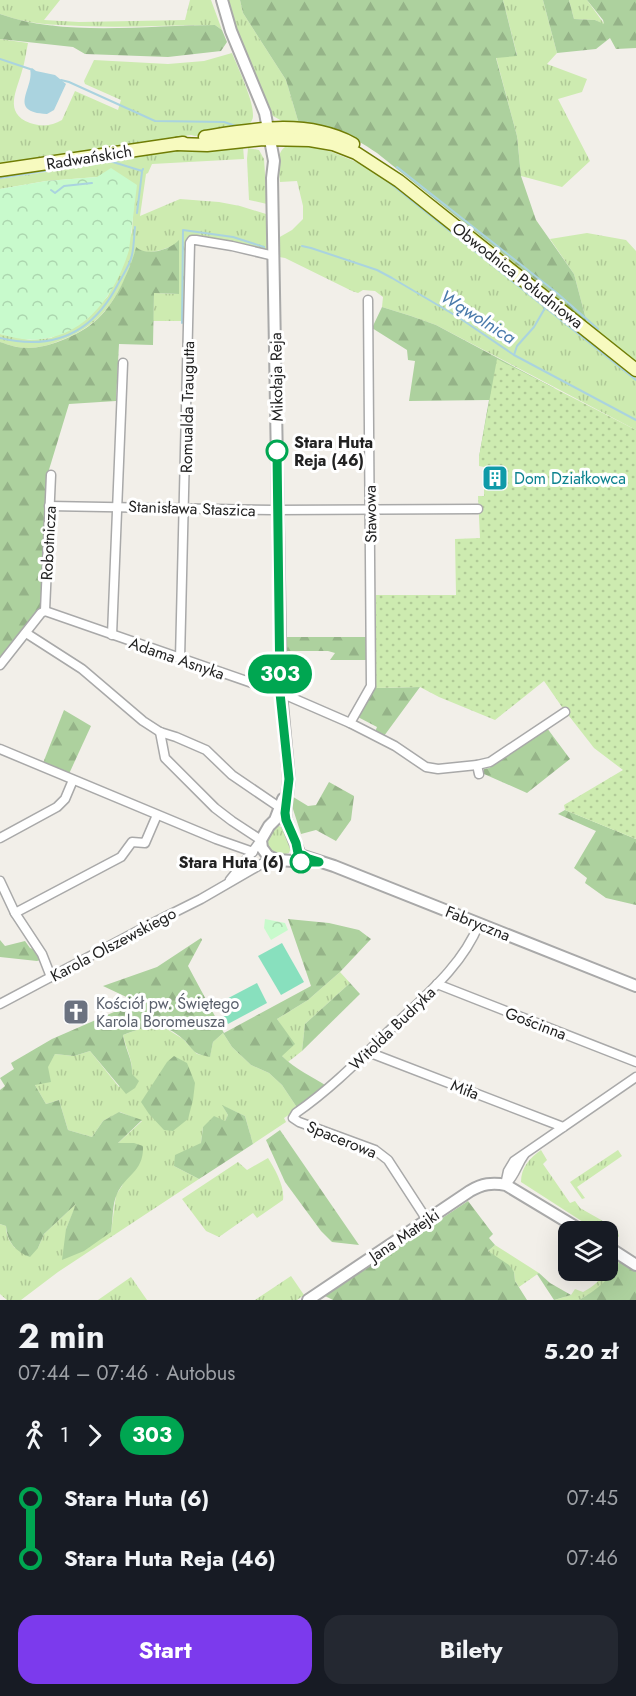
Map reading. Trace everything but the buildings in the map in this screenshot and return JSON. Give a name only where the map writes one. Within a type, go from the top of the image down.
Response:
[{"type":"main road","name":"Obwodnica Południowa","points":[[293,134],[323,132],[361,149],[636,370]]},
{"type":"main road","name":"Radwańskich","points":[[0,170],[177,144],[207,145],[266,134],[293,134]]},
{"type":"street","name":"Mikołaja Reja","points":[[222,0],[228,24],[265,113],[272,177],[280,693],[289,768],[287,791],[282,810]]},
{"type":"street","name":"Mikołaja Reja","points":[[250,77],[274,161],[272,177]]},
{"type":"street","points":[[265,113],[293,134],[280,148],[274,161]]},
{"type":"street","name":"Romualda Traugutta","points":[[180,659],[190,243],[196,240],[274,256]]},
{"type":"street","name":"Stawowa","points":[[350,723],[371,686],[368,300]]},
{"type":"street","points":[[112,635],[123,363]]},
{"type":"street","name":"Robotnicza","points":[[45,611],[51,475]]},
{"type":"street","name":"Stanisława Staszica","points":[[50,506],[278,510],[478,509]]},
{"type":"street","points":[[0,665],[45,611]]},
{"type":"street","name":"Adama Asnyka","points":[[45,611],[280,693],[350,723],[395,746],[430,769],[478,770],[565,712]]},
{"type":"street","points":[[26,633],[82,669],[142,721],[160,732],[206,750],[232,775],[282,810],[296,843],[292,855],[277,859],[267,856],[262,848],[261,840],[282,810]]},
{"type":"street","points":[[160,732],[165,758],[215,808],[261,840]]},
{"type":"street","points":[[0,749],[216,839],[253,852]]},
{"type":"street","points":[[0,838],[57,807],[65,799],[73,780]]},
{"type":"street","points":[[15,913],[121,857],[132,842],[144,843],[158,815]]},
{"type":"street","points":[[269,826],[280,822],[290,828]]},
{"type":"street","name":"Karola Olszewskiego","points":[[226,884],[261,840]]},
{"type":"street","name":"Fabryczna","points":[[296,843],[300,855],[334,866],[636,986]]},
{"type":"street","name":"Karola Olszewskiego","points":[[0,1004],[277,859]]},
{"type":"street","name":"Fabryczna","points":[[277,859],[319,862]]},
{"type":"street","points":[[0,881],[15,913],[42,954],[51,976]]},
{"type":"street","name":"Witolda Budryka","points":[[296,1120],[293,1118],[294,1115],[331,1087],[437,984],[469,947],[479,924]]},
{"type":"street","name":"Gościnna","points":[[437,984],[636,1062]]},
{"type":"street","name":"Miła","points":[[368,1052],[563,1127]]},
{"type":"street","points":[[566,1221],[505,1185],[515,1175],[526,1152],[636,1077]]},
{"type":"street","name":"Spacerowa","points":[[296,1120],[382,1154],[427,1220]]},
{"type":"street","name":"Jana Matejki","points":[[308,1300],[477,1187],[495,1183],[505,1185]]},
{"type":"street","points":[[618,1253],[636,1265]]},
{"type":"green space","points":[[0,0],[60,0],[44,20],[79,22],[185,20],[190,0],[211,0],[222,30],[215,25],[115,27],[40,23],[0,14]]},
{"type":"green space","points":[[226,0],[240,0],[243,13],[286,80],[299,124],[282,121],[273,116],[268,109],[237,38]]},
{"type":"green space","points":[[240,0],[503,0],[517,56],[496,58],[517,136],[521,176],[536,220],[574,274],[587,323],[377,153],[331,128],[299,124],[286,80],[243,13]]},
{"type":"green space","points":[[503,0],[543,0],[557,53],[547,64],[587,79],[582,92],[558,99],[590,161],[562,187],[521,176],[517,136],[496,57],[517,55]]},
{"type":"green space","points":[[543,0],[569,0],[574,19],[595,20],[604,24],[587,0],[636,0],[636,48],[616,49],[610,38],[596,49],[557,53]]},
{"type":"green space","points":[[569,0],[587,0],[605,25],[595,20],[574,19]]},
{"type":"green space","points":[[0,14],[24,21],[78,28],[215,25],[222,30],[227,42],[221,51],[168,57],[85,54],[73,47],[0,39]]},
{"type":"green space","points":[[0,39],[28,43],[15,93],[14,107],[22,119],[30,123],[47,125],[62,120],[75,91],[118,110],[121,100],[85,84],[84,81],[94,60],[168,64],[204,61],[232,53],[248,93],[253,118],[246,127],[232,132],[191,135],[0,164]]},
{"type":"green space","points":[[310,144],[311,147],[332,152],[378,171],[636,378],[636,430],[436,325],[382,307],[383,297],[375,291],[363,290],[358,293],[352,291],[279,257],[278,238],[292,230],[303,219],[303,206],[297,181],[280,182],[279,156],[281,151],[289,145]]},
{"type":"green space","points":[[243,146],[244,159],[152,164],[146,174],[140,216],[180,199],[219,202],[266,214],[268,258],[228,248],[192,243],[187,321],[153,321],[154,293],[178,294],[174,245],[150,252],[136,248],[119,290],[106,309],[91,324],[71,336],[40,347],[20,347],[0,342],[0,334],[30,340],[51,338],[87,319],[108,296],[132,232],[133,214],[97,177],[46,181],[0,189],[0,179],[184,150]]},
{"type":"green space","points":[[248,148],[259,150],[264,159],[267,204],[249,200]]},
{"type":"green space","points":[[111,168],[137,185],[129,250],[117,280],[108,295],[87,319],[73,329],[58,335],[32,340],[0,334],[0,189],[46,181],[97,177]]},
{"type":"green space","points":[[587,233],[626,240],[636,251],[636,362],[587,323],[574,274],[550,239]]},
{"type":"green space","points":[[179,240],[179,294],[154,293],[153,345],[119,344],[116,401],[69,404],[48,473],[41,608],[0,659],[0,342],[28,348],[44,346],[81,331],[98,319],[111,303],[127,274],[136,247],[152,252],[170,247]]},
{"type":"green space","points":[[382,307],[436,325],[554,388],[479,457],[489,400],[409,401],[415,361],[408,360],[407,350],[372,328]]},
{"type":"green space","points":[[497,359],[636,430],[636,839],[565,810],[564,805],[623,770],[594,748],[544,681],[495,720],[420,687],[376,688],[376,595],[456,595],[455,539],[480,538],[478,496],[484,496],[484,467],[479,466],[479,457]]},
{"type":"green space","points":[[284,637],[367,637],[367,660],[330,660],[335,653],[328,651],[284,651]]},
{"type":"green space","points":[[420,687],[384,736],[375,732],[377,727],[356,716],[372,689]]},
{"type":"green space","points":[[64,710],[91,726],[68,776],[43,763]]},
{"type":"green space","points":[[547,728],[570,759],[527,793],[484,774],[484,769],[489,768]]},
{"type":"green space","points":[[329,782],[354,796],[351,820],[336,841],[316,830],[301,834],[290,795],[308,806],[316,805]]},
{"type":"green space","points":[[565,810],[636,839],[636,905],[606,898],[585,883],[587,878],[574,868],[596,831],[558,814]]},
{"type":"green space","points":[[279,826],[286,829],[292,845],[289,853],[278,856],[268,850],[265,841],[274,827]]},
{"type":"green space","points":[[265,919],[285,923],[288,930],[271,940],[264,928]]},
{"type":"green space","points":[[288,919],[329,923],[359,930],[371,939],[340,972],[308,1000],[277,1019],[295,1044],[282,1056],[298,1069],[328,1087],[298,1109],[282,1085],[269,1073],[251,1065],[232,1047],[223,1033],[213,1042],[210,1057],[192,1050],[176,1034],[161,1027],[147,1027],[123,1035],[132,1074],[139,1081],[135,1088],[126,1094],[90,1051],[74,1056],[55,1054],[48,1067],[51,1082],[35,1085],[46,1104],[59,1100],[68,1130],[92,1137],[103,1121],[119,1112],[142,1120],[118,1143],[134,1143],[143,1146],[143,1155],[138,1167],[115,1198],[111,1232],[84,1251],[62,1260],[66,1229],[76,1204],[44,1234],[38,1248],[30,1257],[20,1252],[10,1242],[6,1226],[0,1224],[0,1090],[5,1086],[0,1078],[14,1069],[11,1063],[52,1039],[137,1002],[103,986],[157,967],[201,938],[188,966],[224,1033],[311,986]]},
{"type":"green space","points":[[0,940],[5,946],[25,941],[30,948],[36,950],[40,960],[0,957]]},
{"type":"green space","points":[[282,943],[304,982],[281,995],[258,956]]},
{"type":"green space","points":[[340,972],[350,983],[305,1024],[302,1051],[288,1062],[282,1056],[282,1027],[277,1019],[308,1000]]},
{"type":"green space","points":[[257,983],[267,1003],[228,1024],[217,1004]]},
{"type":"green space","points":[[350,983],[360,994],[302,1051],[305,1024]]},
{"type":"green space","points":[[147,1026],[162,1026],[183,1039],[197,1054],[210,1056],[213,1042],[223,1033],[232,1047],[251,1065],[269,1073],[282,1085],[298,1109],[284,1118],[286,1122],[253,1144],[245,1116],[223,1106],[228,1115],[225,1121],[203,1127],[201,1143],[174,1166],[199,1179],[58,1272],[21,1300],[7,1300],[0,1294],[0,1224],[6,1226],[8,1238],[15,1248],[38,1248],[44,1234],[77,1203],[66,1229],[111,1232],[116,1195],[122,1186],[134,1143],[117,1144],[142,1121],[120,1112],[103,1121],[92,1137],[68,1130],[59,1100],[46,1104],[35,1085],[55,1054],[74,1056],[90,1051],[119,1087],[132,1074],[123,1035]]},
{"type":"green space","points":[[174,1056],[187,1063],[195,1083],[188,1119],[173,1131],[164,1130],[141,1102],[167,1062]]},
{"type":"green space","points":[[222,1105],[245,1116],[253,1144],[199,1179],[174,1166],[175,1155],[201,1143],[203,1127],[214,1116],[225,1121],[228,1115]]},
{"type":"green space","points":[[280,1130],[359,1245],[332,1242],[321,1231],[285,1182],[266,1140]]},
{"type":"green space","points":[[541,1150],[547,1160],[543,1164],[570,1203],[575,1201],[580,1208],[603,1221],[581,1221],[521,1182],[527,1163]]},
{"type":"green space","points":[[618,1150],[622,1156],[577,1187],[585,1198],[582,1199],[570,1182]]},
{"type":"green space","points":[[268,1158],[281,1184],[283,1200],[257,1218],[253,1213],[219,1237],[206,1231],[182,1199],[238,1162],[247,1170]]},
{"type":"green space","points":[[468,1201],[493,1234],[489,1238],[495,1245],[488,1251],[509,1265],[514,1272],[515,1281],[527,1300],[333,1300],[325,1296]]},
{"type":"green space","points":[[495,1245],[539,1273],[519,1287],[515,1281],[514,1272],[488,1251]]},
{"type":"green space","points":[[620,1261],[636,1271],[636,1300],[579,1300],[605,1281],[618,1281]]},
{"type":"green space","points":[[539,1273],[550,1283],[571,1295],[554,1300],[537,1274]]},
{"type":"green space","points":[[291,1276],[304,1295],[297,1300],[255,1300]]},
{"type":"green space","points":[[131,1277],[147,1300],[98,1300]]},
{"type":"green space","points":[[598,1281],[607,1281],[579,1300],[554,1300],[571,1295],[575,1289],[583,1292]]},
{"type":"water","points":[[32,68],[55,75],[66,84],[54,110],[47,114],[28,109],[25,104]]},
{"type":"waterway","points":[[0,59],[30,69]]},
{"type":"waterway","points":[[61,80],[155,121],[224,122],[236,126]]},
{"type":"waterway","points":[[0,178],[107,161],[142,171],[143,169]]},
{"type":"waterway","points":[[397,167],[557,293],[598,329]]},
{"type":"waterway","points":[[137,213],[142,172]]},
{"type":"waterway","points":[[386,180],[636,380]]},
{"type":"waterway","points":[[51,190],[55,193],[64,186],[92,183]]},
{"type":"waterway","points":[[0,338],[38,342],[54,340],[84,326],[108,301],[126,270],[132,255],[135,227]]},
{"type":"waterway","points":[[182,323],[183,230],[233,237],[264,247]]},
{"type":"waterway","name":"Wąwolnica","points":[[302,246],[377,270],[458,317],[514,355],[636,420]]},
{"type":"waterway","points":[[514,355],[517,346],[534,327],[545,308]]},
{"type":"bus line","name":"303","points":[[277,451],[280,693],[289,768],[285,813],[298,853],[319,862],[301,862]]},
{"type":"place","name":"Stara Huta Reja (46)","points":[[277,451]]},
{"type":"place","name":"Dom Działkowca","points":[[495,478]]},
{"type":"place","name":"Stara Huta (6)","points":[[301,862]]},
{"type":"place","name":"Kościół pw. Świętego Karola Boromeusza","points":[[76,1012]]}]
